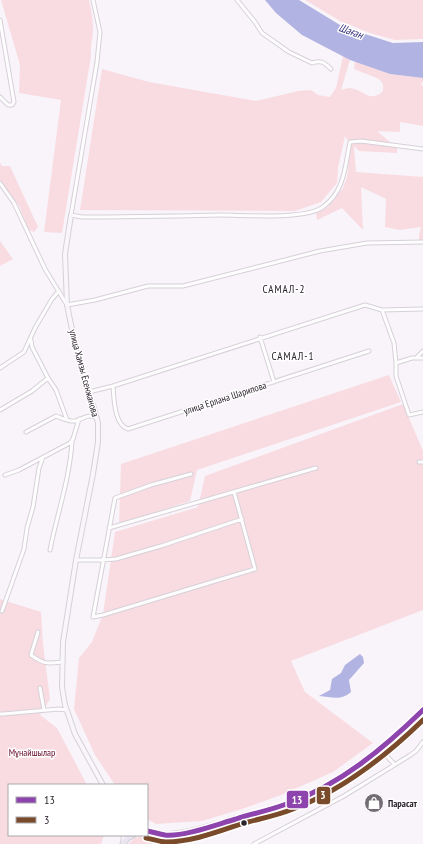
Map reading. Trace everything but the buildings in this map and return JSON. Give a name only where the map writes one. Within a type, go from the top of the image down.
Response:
[{"type":"highway","points":[[148,830],[166,835],[189,832],[296,801],[352,771],[383,750],[423,710]]},
{"type":"highway","points":[[173,844],[279,812],[319,795],[359,771],[423,717]]},
{"type":"highway","points":[[156,832],[163,839],[164,844]]},
{"type":"highway","points":[[123,844],[131,836]]},
{"type":"street","name":"улица Хамзы Есенжанова","points":[[93,0],[100,32],[66,254],[67,305],[77,354],[97,418],[98,442],[76,560],[63,642],[62,687],[66,710],[76,734],[102,784]]},
{"type":"street","points":[[236,0],[255,22],[262,33],[289,52],[312,63],[318,61],[324,62],[331,69]]},
{"type":"street","points":[[0,20],[14,102],[12,105],[8,105],[0,97]]},
{"type":"street","points":[[71,215],[82,217],[232,215],[278,216],[303,214],[322,208],[332,199],[344,176],[350,142],[361,141],[423,149]]},
{"type":"street","points":[[0,183],[16,208],[45,269],[67,305],[95,300],[148,286],[183,286],[320,251],[367,243],[423,242]]},
{"type":"street","points":[[0,368],[24,352],[52,299],[59,291]]},
{"type":"street","points":[[89,392],[113,386],[260,337],[365,305],[382,310],[423,309]]},
{"type":"street","points":[[382,310],[394,343],[396,376],[409,415],[423,412]]},
{"type":"street","points":[[260,337],[274,382]]},
{"type":"street","points":[[31,339],[32,347],[56,390],[67,420]]},
{"type":"street","name":"улица Ерлана Шарипова","points":[[113,386],[119,422],[122,426],[128,429],[369,351]]},
{"type":"street","points":[[416,358],[423,351]]},
{"type":"street","points":[[396,362],[423,358]]},
{"type":"street","points":[[0,410],[32,391],[48,378]]},
{"type":"street","points":[[26,432],[56,416],[75,421],[92,415],[97,418]]},
{"type":"street","points":[[50,550],[55,526],[61,508],[71,455],[72,441],[79,419]]},
{"type":"street","points":[[5,475],[18,470],[72,441]]},
{"type":"street","points":[[2,611],[24,549],[27,528],[33,507],[39,468],[43,457]]},
{"type":"street","points":[[110,528],[316,468]]},
{"type":"street","points":[[191,474],[150,485],[115,498],[110,528],[102,560],[93,617],[254,569],[234,492]]},
{"type":"street","points":[[76,560],[102,560],[116,558],[161,546],[242,519]]},
{"type":"street","points":[[38,632],[31,655],[47,664],[62,662]]},
{"type":"street","points":[[40,688],[44,710]]},
{"type":"street","points":[[0,714],[44,710],[66,710]]},
{"type":"street","points":[[254,844],[327,805],[395,765],[416,751],[423,742]]},
{"type":"street","points":[[383,750],[395,765]]},
{"type":"street","points":[[319,795],[327,805]]},
{"type":"green space","points":[[1,0],[89,0],[93,25],[91,56],[62,233],[44,232],[61,100],[19,93],[20,65]]},
{"type":"green space","points":[[305,0],[423,0],[423,39],[395,40],[370,33],[340,21]]},
{"type":"green space","points":[[343,56],[350,60],[341,90],[347,88],[355,89],[370,96],[378,95],[383,91],[383,84],[379,79],[354,69],[355,61],[390,74],[423,78],[423,82],[421,83],[423,87],[423,126],[400,122],[400,132],[377,131],[397,148],[397,153],[359,151],[354,146],[356,172],[423,177],[423,241],[419,241],[421,227],[400,230],[385,227],[386,199],[361,187],[363,230],[342,208],[317,220],[316,213],[328,207],[343,188],[347,177],[351,145],[345,136],[338,168],[337,183],[321,202],[295,211],[80,210],[102,69],[149,82],[256,101],[298,91],[311,90],[318,95],[330,97],[336,88]]},
{"type":"green space","points":[[0,163],[2,166],[10,166],[38,227],[34,232],[29,230],[19,206],[0,180]]},
{"type":"green space","points":[[0,241],[13,259],[0,266]]},
{"type":"green space","points":[[389,375],[401,402],[197,470],[190,501],[119,524],[121,464]]},
{"type":"green space","points":[[403,404],[423,451],[423,610],[291,661],[305,692],[373,743],[333,772],[281,795],[202,821],[156,824],[148,820],[148,784],[114,784],[95,755],[74,709],[79,658],[92,642],[103,614],[115,532],[198,507],[205,476]]},
{"type":"green space","name":"Мұнайшылар","points":[[0,599],[41,612],[43,644],[50,699],[40,715],[57,728],[86,784],[8,784],[8,836],[104,836],[101,844],[0,844]]},
{"type":"green space","points":[[149,836],[156,839],[158,844],[128,844],[135,838]]},
{"type":"water","name":"Шаған","points":[[265,0],[299,0],[340,25],[368,35],[393,43],[423,42],[423,78],[390,74],[350,60],[302,35],[276,13]]},
{"type":"water","points":[[360,654],[363,657],[364,663],[349,680],[351,692],[344,697],[332,698],[319,696],[330,690],[332,679],[341,673],[345,665]]},
{"type":"transit line","name":"13","points":[[148,831],[165,835],[191,832],[276,808],[308,795],[326,786],[361,764],[393,738],[423,710]]},
{"type":"transit line","name":"3","points":[[146,838],[161,842],[175,842],[213,833],[293,809],[346,782],[394,747],[423,720]]},
{"type":"place","name":"Парасат","points":[[374,803]]},
{"type":"district","name":"САМАЛ-2","points":[[284,289]]},
{"type":"district","name":"САМАЛ-1","points":[[293,356]]}]
